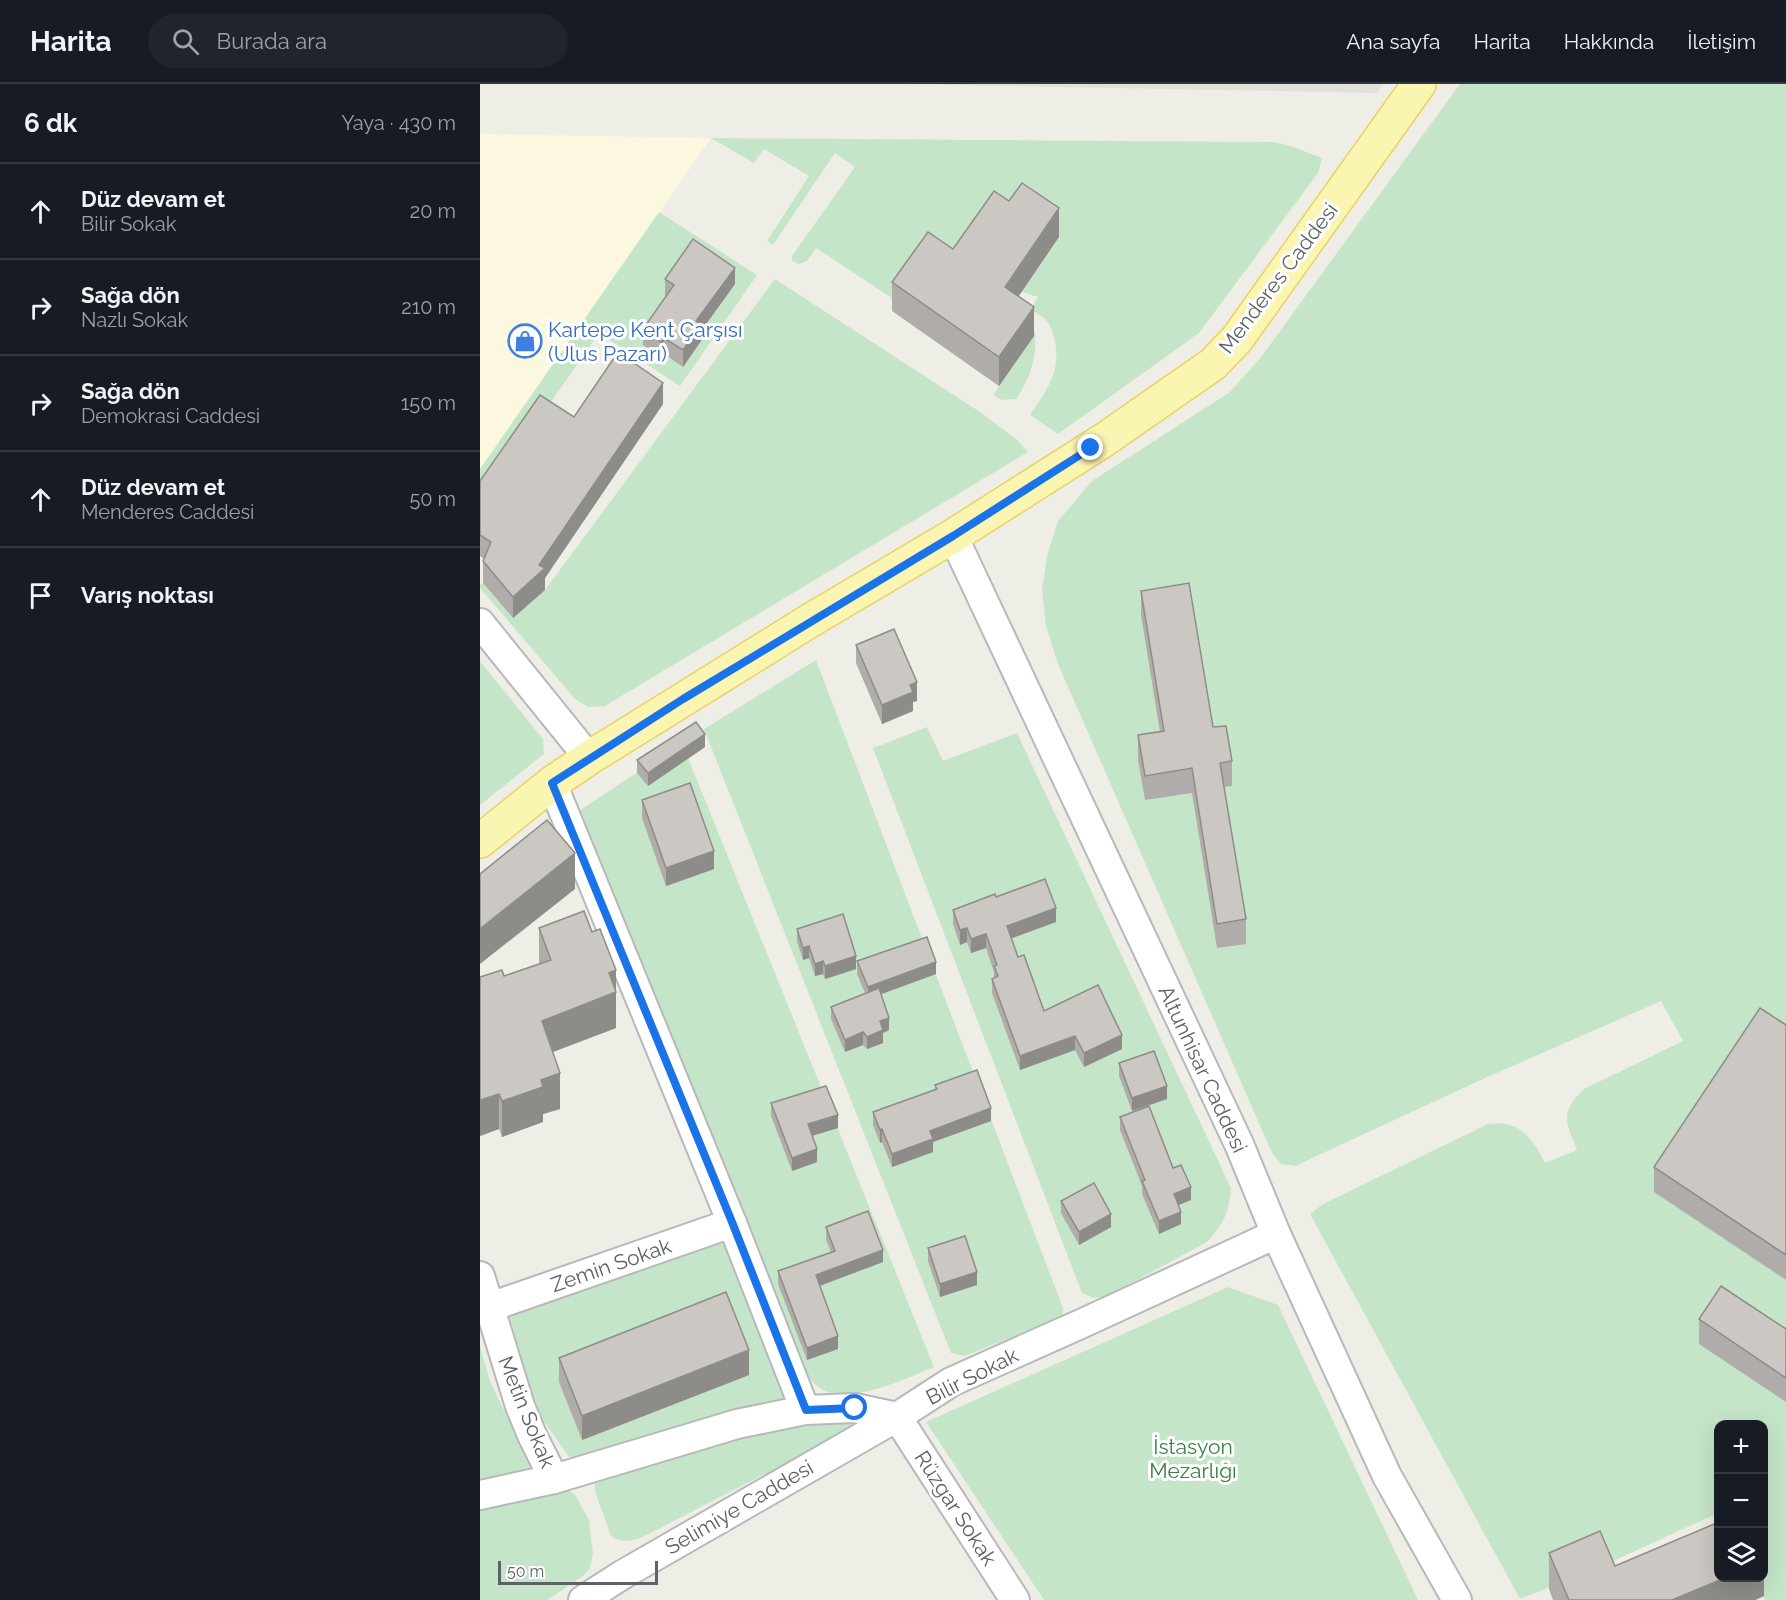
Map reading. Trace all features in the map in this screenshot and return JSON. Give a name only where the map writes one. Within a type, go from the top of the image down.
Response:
[{"type":"main road","name":"Menderes Caddesi","points":[[480,841],[552,783],[590,758],[953,536],[1104,440],[1213,363],[1237,339],[1419,84]]},
{"type":"street","name":"Altunhisar Caddesi","points":[[953,536],[1239,1144],[1276,1233],[1387,1476],[1457,1600]]},
{"type":"street","points":[[480,623],[590,758]]},
{"type":"street","points":[[552,783],[732,1222],[806,1410]]},
{"type":"street","name":"Zemin Sokak","points":[[490,1307],[732,1222]]},
{"type":"street","name":"Bilir Sokak","points":[[897,1417],[951,1382],[1091,1320],[1276,1233]]},
{"type":"street","name":"Metin Sokak","points":[[480,1276],[520,1406],[554,1479]]},
{"type":"street","points":[[480,1495],[554,1479],[737,1424],[806,1410],[855,1408],[897,1417]]},
{"type":"street","name":"Selimiye Caddesi","points":[[583,1600],[622,1575],[897,1417]]},
{"type":"street","name":"Rüzgar Sokak","points":[[897,1417],[1015,1600]]},
{"type":"shaded area","points":[[904,84],[1383,84],[1377,93]]},
{"type":"shaded area","name":"Kartepe Kent Çarşısı (Ulus Pazarı)","points":[[480,134],[711,138],[480,469]]},
{"type":"green space","points":[[1460,84],[1786,84],[1786,1600],[1765,1600],[1758,1582],[1768,1582],[1768,1420],[1714,1420],[1714,1515],[1600,1567],[1520,1599],[1310,1214],[1323,1204],[1488,1124],[1509,1124],[1524,1132],[1545,1163],[1577,1150],[1567,1118],[1568,1111],[1576,1097],[1584,1089],[1683,1041],[1661,1001],[1483,1079],[1295,1166],[1281,1164],[1272,1153],[1058,664],[1046,626],[1042,590],[1047,556],[1058,521],[1092,481],[1230,392],[1261,357]]},
{"type":"green space","points":[[711,138],[1274,142],[1322,158],[1318,173],[1199,333],[1058,434],[1030,415],[1052,379],[1056,349],[1049,323],[1030,310],[1038,297],[1022,292],[1059,238],[969,284],[1035,331],[1034,358],[1026,383],[1016,399],[1002,400],[993,395],[1034,336],[898,302],[816,248],[807,261],[799,264],[792,261],[792,256],[855,167],[835,153],[773,245],[767,241],[809,176],[764,149],[754,163]]},
{"type":"green space","points":[[659,212],[757,275],[680,386],[599,333],[480,504],[480,469]]},
{"type":"green space","points":[[775,279],[980,412],[1016,439],[1028,452],[605,706],[589,707],[576,700],[480,588],[480,584],[483,583],[513,618],[545,590]]},
{"type":"green space","points":[[816,660],[1063,1308],[1062,1318],[964,1356],[951,1353],[704,729]]},
{"type":"green space","points":[[480,661],[543,739],[544,754],[480,805]]},
{"type":"green space","points":[[927,727],[943,761],[1017,733],[1231,1188],[1225,1217],[1207,1242],[1107,1296],[1094,1298],[1082,1293],[873,748]]},
{"type":"green space","points":[[682,743],[934,1367],[894,1383],[862,1392],[833,1393],[817,1386],[795,1356],[577,812]]},
{"type":"green space","points":[[719,1242],[728,1247],[791,1405],[574,1464],[538,1413],[508,1311]]},
{"type":"green space","name":"İstasyon Mezarlığı","points":[[1228,1287],[1278,1305],[1418,1600],[1044,1600],[926,1422]]},
{"type":"green space","points":[[480,1346],[490,1381],[532,1469],[480,1484]]},
{"type":"green space","points":[[816,1420],[869,1420],[641,1538],[626,1541],[611,1536],[595,1491],[595,1477],[678,1450]]},
{"type":"green space","points":[[562,1485],[575,1495],[589,1520],[593,1554],[590,1568],[583,1576],[547,1600],[480,1600],[480,1504]]},
{"type":"building","points":[[1022,183],[1059,208],[1005,287],[1034,307],[999,357],[892,282],[928,232],[953,249],[994,191],[1009,201]]},
{"type":"building","points":[[693,239],[735,268],[696,321],[701,324],[683,350],[664,338],[661,342],[643,329],[674,285],[665,279]]},
{"type":"building","points":[[618,352],[663,383],[539,565],[545,568],[513,597],[483,561],[491,542],[480,535],[480,481],[540,395],[574,417]]},
{"type":"building","points":[[1189,583],[1213,727],[1226,726],[1232,761],[1220,763],[1246,919],[1217,924],[1192,768],[1145,776],[1138,735],[1164,731],[1141,591]]},
{"type":"building","points":[[894,629],[917,682],[910,685],[913,692],[882,705],[856,645]]},
{"type":"building","points":[[696,722],[705,734],[648,773],[637,760]]},
{"type":"building","points":[[690,783],[714,851],[666,868],[642,800]]},
{"type":"building","points":[[547,820],[575,853],[480,929],[480,874]]},
{"type":"building","points":[[1045,879],[1056,908],[1007,926],[1018,957],[1024,955],[1044,1011],[1098,985],[1122,1035],[1084,1053],[1075,1036],[1020,1056],[992,979],[998,976],[994,966],[997,965],[986,934],[971,939],[967,928],[960,930],[953,910]]},
{"type":"building","points":[[584,911],[592,932],[600,929],[616,970],[609,973],[616,992],[542,1021],[560,1073],[541,1080],[543,1087],[502,1101],[499,1094],[480,1100],[480,977],[502,970],[504,976],[551,960],[539,928]]},
{"type":"building","points":[[843,914],[856,956],[825,966],[823,961],[815,964],[809,946],[803,948],[797,929]]},
{"type":"building","points":[[927,937],[936,962],[868,987],[857,961]]},
{"type":"building","points":[[879,988],[889,1018],[880,1021],[883,1030],[867,1037],[863,1032],[845,1040],[831,1007]]},
{"type":"building","points":[[1760,1008],[1786,1025],[1786,1255],[1654,1167]]},
{"type":"building","points":[[1154,1051],[1167,1086],[1132,1098],[1119,1063]]},
{"type":"building","points":[[977,1070],[991,1108],[930,1131],[933,1139],[892,1154],[873,1112],[937,1089],[935,1085]]},
{"type":"building","points":[[826,1086],[838,1115],[808,1124],[817,1149],[792,1158],[771,1103]]},
{"type":"building","points":[[1149,1106],[1173,1168],[1181,1165],[1191,1187],[1174,1194],[1181,1212],[1159,1221],[1142,1181],[1145,1180],[1120,1117]]},
{"type":"building","points":[[1094,1183],[1111,1214],[1079,1232],[1061,1201]]},
{"type":"building","points":[[868,1211],[883,1250],[816,1275],[838,1336],[807,1348],[778,1271],[835,1251],[826,1227]]},
{"type":"building","points":[[965,1236],[977,1272],[940,1284],[928,1248]]},
{"type":"building","points":[[1721,1286],[1786,1329],[1786,1378],[1699,1319]]},
{"type":"building","points":[[726,1292],[749,1350],[582,1416],[559,1358]]},
{"type":"building","points":[[1714,1524],[1715,1582],[1672,1600],[1569,1600],[1549,1553],[1600,1531],[1615,1566]]},
{"type":"place","name":"Kartepe Kent Çarşısı (Ulus Pazarı)","points":[[525,341]]},
{"type":"route","points":[[855,1408],[806,1410],[732,1222],[552,783],[683,699],[953,536],[1091,448]]}]
